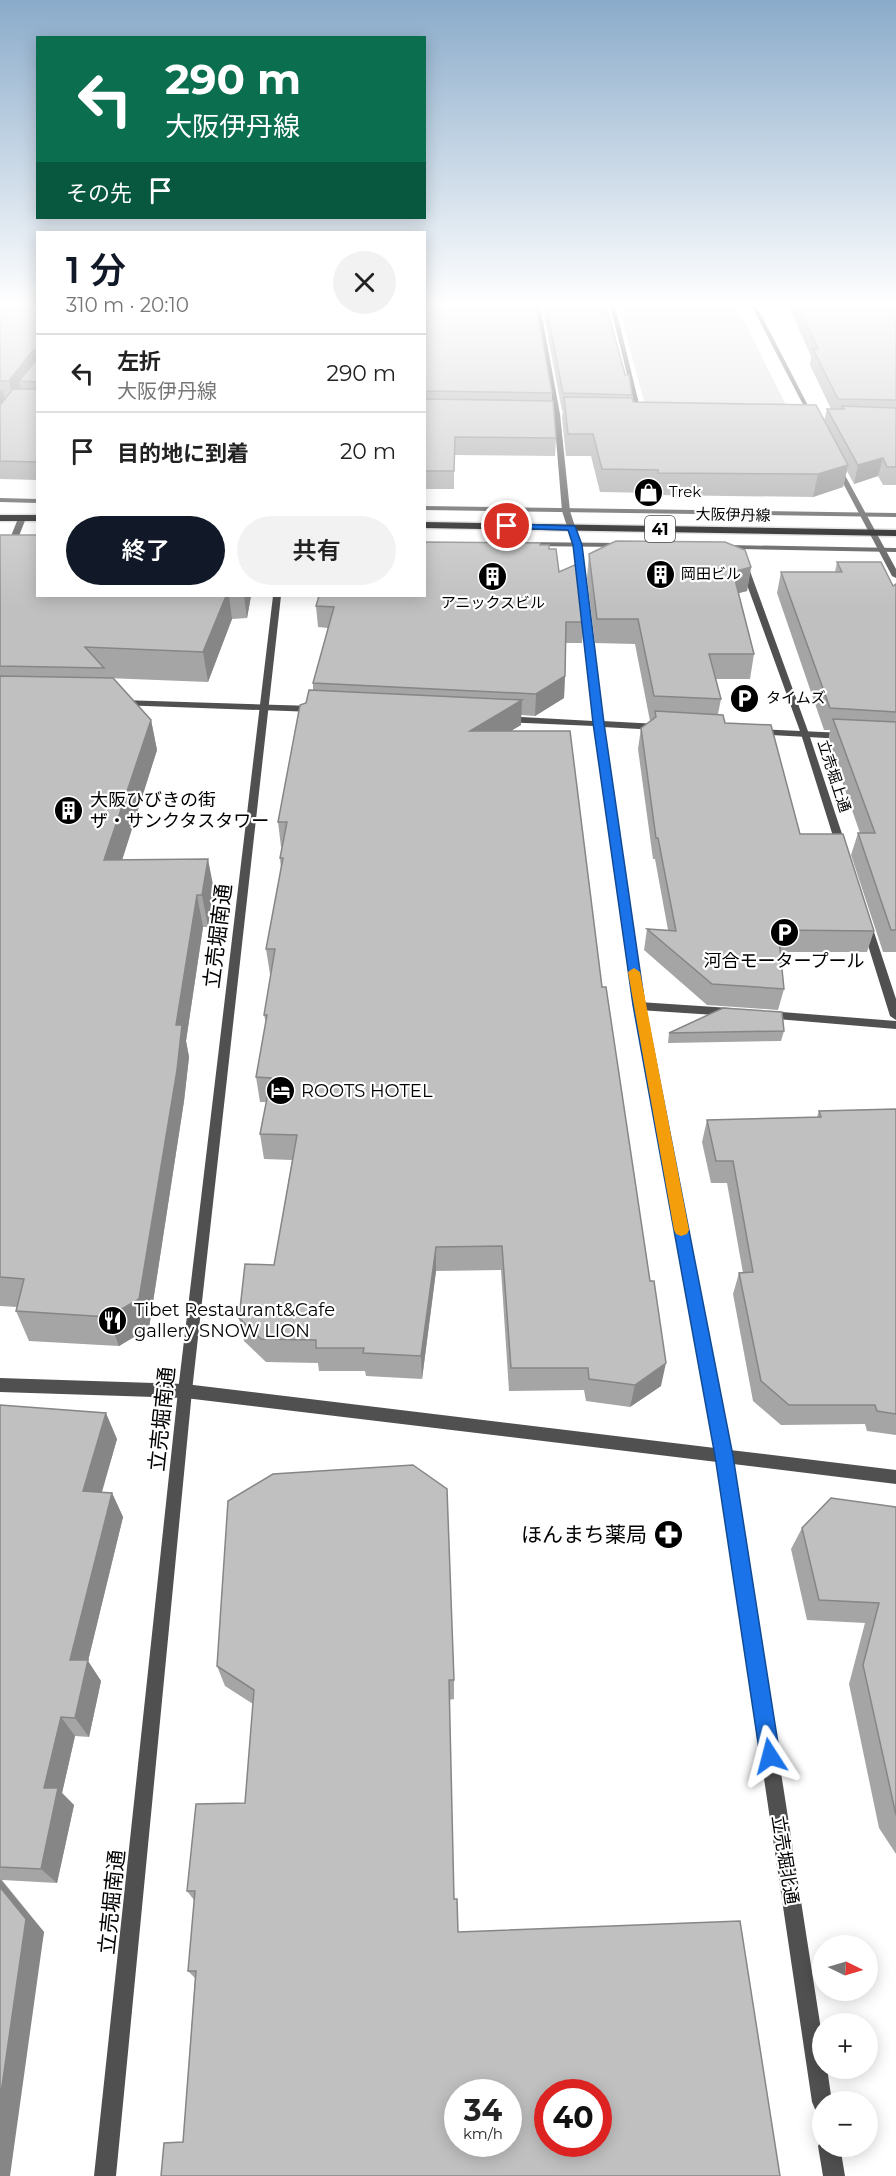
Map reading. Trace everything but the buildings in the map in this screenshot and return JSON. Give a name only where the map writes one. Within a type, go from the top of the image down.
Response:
[{"type":"main road","points":[[0,518],[36,518]]},
{"type":"main road","name":"大阪伊丹線","points":[[426,525],[896,532]]},
{"type":"street","name":"立売堀北通","points":[[556,407],[566,511],[578,545],[598,723],[639,1005],[724,1456],[820,2091]]},
{"type":"street","points":[[638,407],[640,416]]},
{"type":"street","points":[[807,407],[818,428]]},
{"type":"street","points":[[628,415],[652,416]]},
{"type":"street","points":[[801,418],[825,418]]},
{"type":"street","points":[[833,457],[896,576]]},
{"type":"street","points":[[0,500],[36,501]]},
{"type":"street","points":[[426,508],[896,515]]},
{"type":"street","points":[[0,560],[22,518]]},
{"type":"street","points":[[11,536],[26,537]]},
{"type":"street","points":[[516,544],[630,545]]},
{"type":"street","points":[[726,547],[896,550]]},
{"type":"street","name":"立売堀上通","points":[[737,547],[805,735],[845,858]]},
{"type":"street","name":"立売堀南通","points":[[105,2176],[185,1391],[266,707],[277,597]]},
{"type":"street","points":[[116,703],[325,710]]},
{"type":"street","points":[[492,718],[668,727]]},
{"type":"street","points":[[748,731],[851,737]]},
{"type":"street","points":[[863,915],[896,1016]]},
{"type":"street","points":[[639,1005],[896,1025]]},
{"type":"street","points":[[0,1385],[185,1391],[896,1477]]},
{"type":"street","points":[[831,2157],[834,2176]]},
{"type":"slow traffic","points":[[634,972],[681,1230]]},
{"type":"place","name":"Trek","points":[[648,492]]},
{"type":"place","name":"岡田ビル","points":[[660,574]]},
{"type":"place","name":"アニックスビル","points":[[493,576]]},
{"type":"place","name":"タイムズ","points":[[745,698]]},
{"type":"place","name":"大阪ひびきの街 ザ・サンクタスタワー","points":[[69,810]]},
{"type":"place","name":"河合モータープール","points":[[784,932]]},
{"type":"place","name":"ROOTS HOTEL","points":[[280,1091]]},
{"type":"place","name":"Tibet Restaurant&Cafe gallery SNOW LION","points":[[113,1320]]},
{"type":"place","name":"ほんまち薬局","points":[[668,1535]]},
{"type":"route","points":[[507,526],[572,527],[578,545],[598,723],[639,1005],[724,1456],[770,1756]]}]
